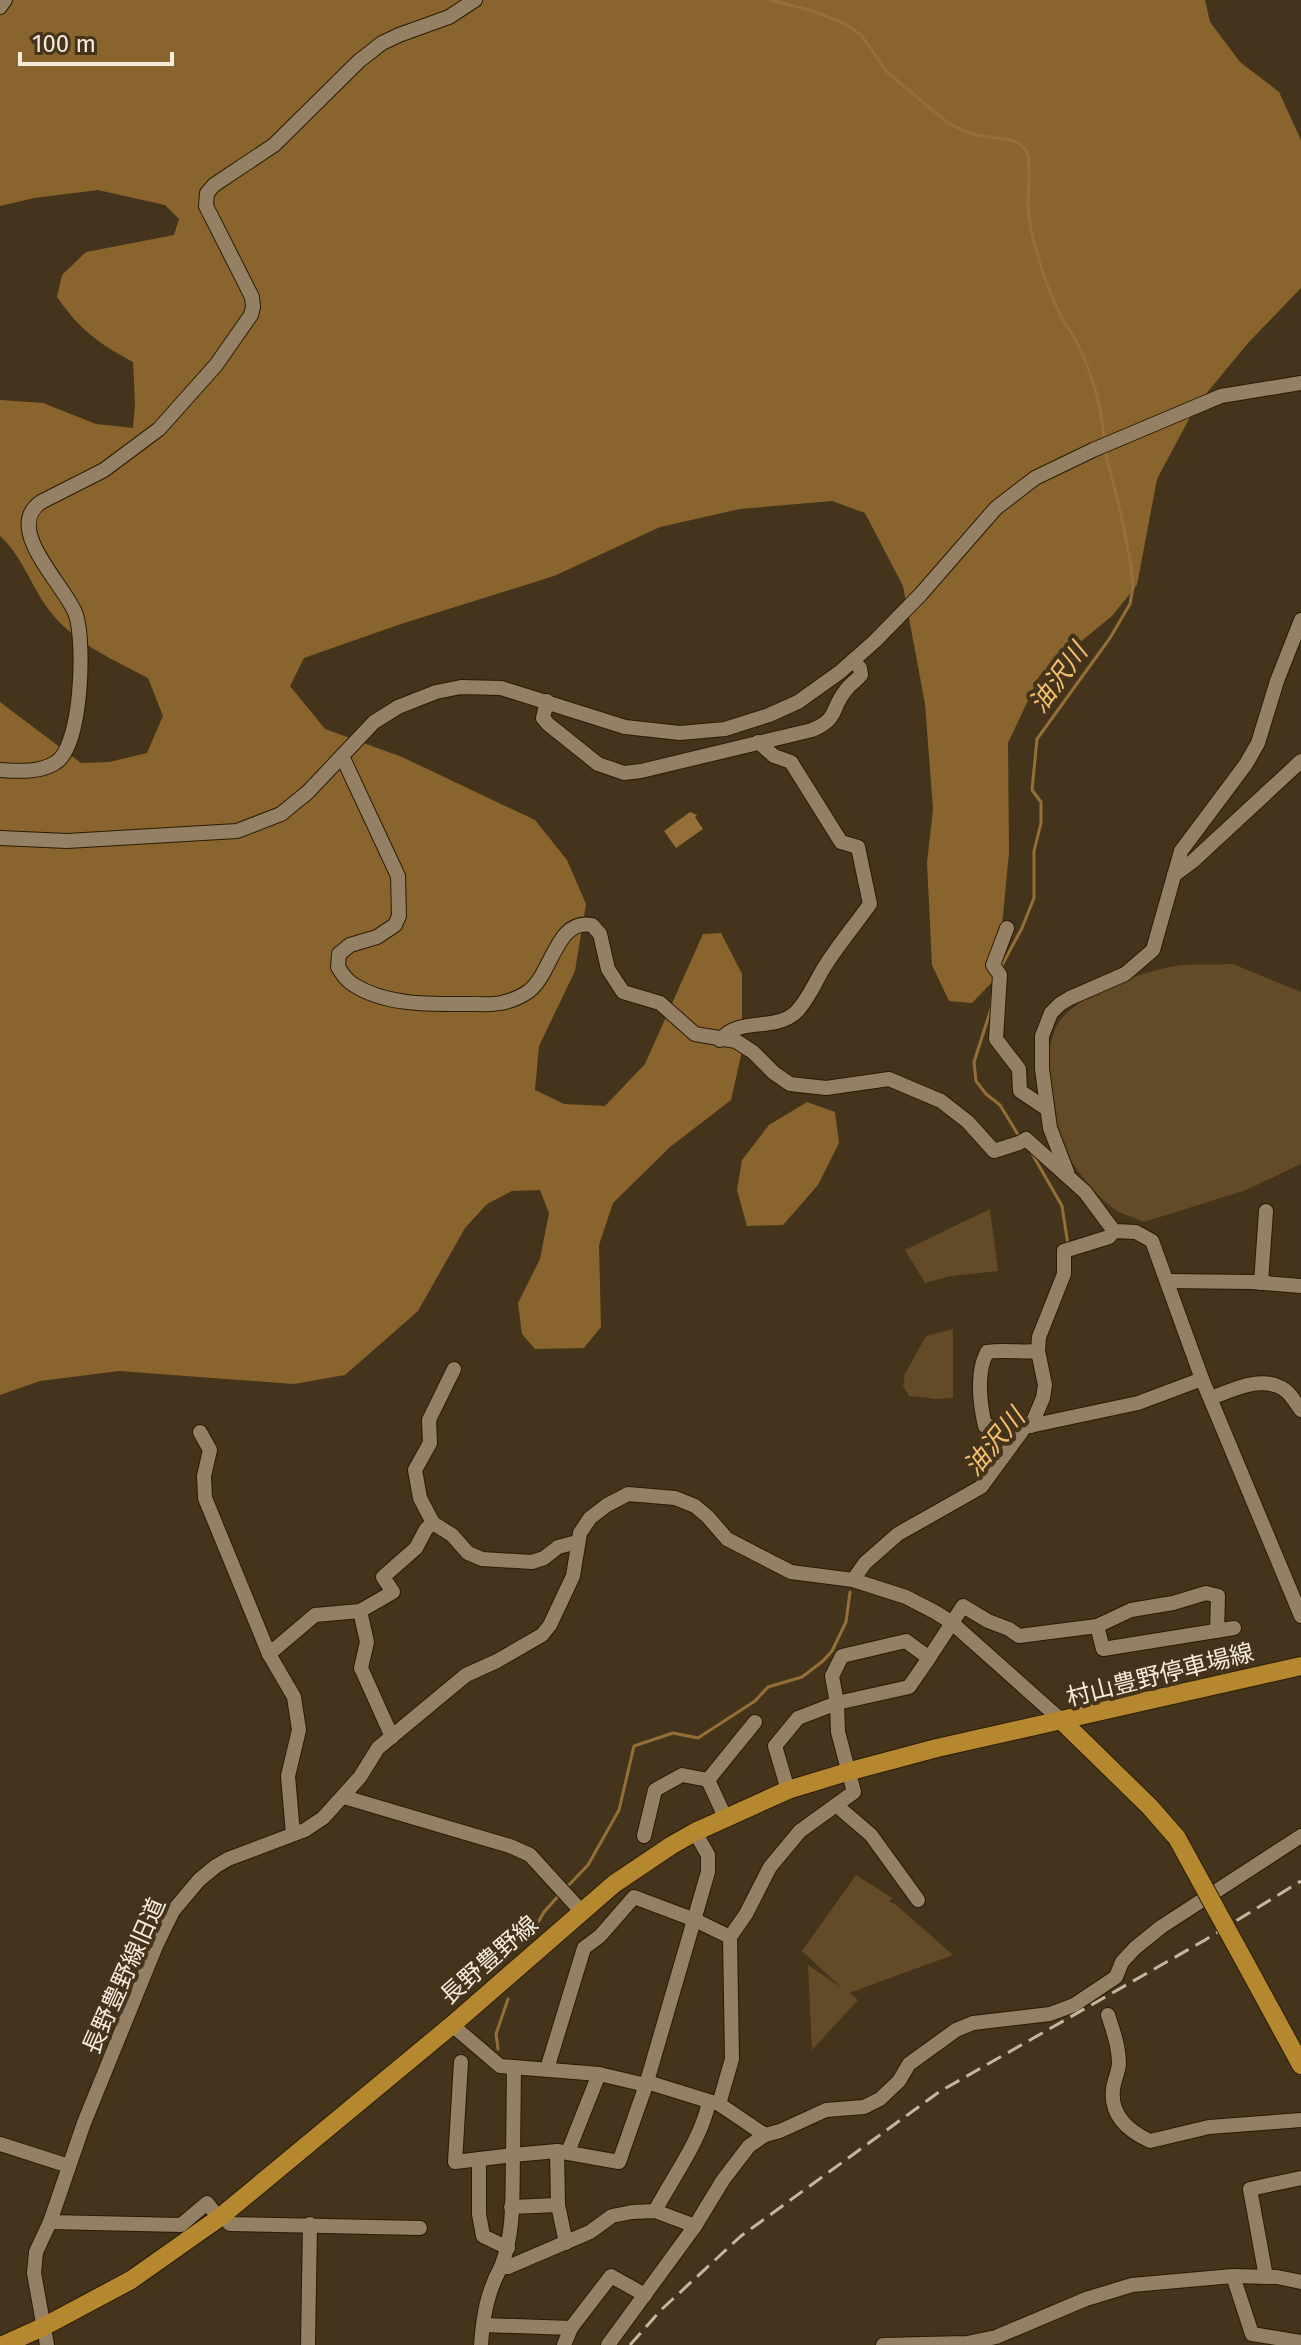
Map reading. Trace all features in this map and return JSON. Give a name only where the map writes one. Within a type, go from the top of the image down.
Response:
[{"type":"main road","name":"村山豊野停車場線","points":[[1061,1720],[1301,1666]]},
{"type":"main road","name":"村山豊野停車場線","points":[[1061,1720],[1150,1807],[1177,1838],[1301,2065]]},
{"type":"main road","name":"長野豊野線","points":[[3,2345],[45,2336],[221,2216],[452,2025],[576,1906],[672,1845],[725,1817],[788,1790],[847,1772],[1061,1720]]},
{"type":"street","points":[[0,770],[38,769],[56,763],[71,742],[78,706],[80,648],[77,617],[31,540],[28,523],[33,510],[41,502],[104,470],[159,429],[216,365],[253,312],[252,297],[206,206],[207,193],[214,185],[274,145],[359,61],[382,43],[449,17],[475,0]]},
{"type":"street","points":[[0,838],[67,841],[237,831],[281,814],[308,792],[374,722],[398,707],[436,692],[461,687],[501,688],[625,727],[680,733],[725,729],[769,715],[798,702],[853,661],[921,594],[996,508],[1035,478],[1221,396],[1301,383]]},
{"type":"street","points":[[1068,1174],[1050,1128],[1042,1069],[1042,1036],[1051,1013],[1070,998],[1125,974],[1153,950],[1181,851],[1246,764],[1258,743],[1277,681],[1301,620]]},
{"type":"street","points":[[547,701],[543,718],[548,724],[598,764],[624,773],[674,765],[825,724],[834,715],[846,689],[861,675],[860,668],[853,661]]},
{"type":"street","points":[[720,1040],[728,1031],[739,1027],[783,1020],[795,1013],[870,904],[858,847],[841,842],[791,762],[774,756],[758,742]]},
{"type":"street","points":[[342,756],[398,876],[399,916],[396,924],[377,937],[350,945],[339,954],[338,967],[353,985],[394,999],[436,1004],[499,1004],[531,989],[546,971],[567,930],[587,923],[598,929],[606,964],[623,992],[660,1003],[695,1034],[736,1041],[790,1084],[826,1088],[889,1079],[941,1101],[968,1122],[994,1151],[1022,1141],[1068,1174],[1114,1231]]},
{"type":"street","points":[[1174,875],[1301,761]]},
{"type":"street","points":[[1007,928],[996,970],[996,1039],[1019,1069],[1020,1091],[1047,1109]]},
{"type":"street","points":[[1261,1283],[1266,1211]]},
{"type":"street","points":[[853,1580],[865,1563],[898,1534],[981,1487],[1031,1426],[1045,1385],[1038,1351],[1039,1337],[1064,1274],[1068,1249],[1109,1237],[1114,1231]]},
{"type":"street","points":[[1114,1231],[1136,1232],[1152,1241],[1202,1379],[1297,1591],[1301,1616]]},
{"type":"street","points":[[1168,1281],[1301,1286]]},
{"type":"street","points":[[1038,1351],[987,1352],[981,1377],[985,1426],[1031,1426],[1138,1403],[1202,1379]]},
{"type":"street","points":[[454,1369],[429,1420],[430,1443],[415,1470],[420,1498],[433,1523],[452,1535],[468,1553],[482,1559],[532,1562],[544,1558],[558,1547],[577,1542]]},
{"type":"street","points":[[1211,1398],[1252,1383],[1270,1384],[1285,1390],[1301,1410]]},
{"type":"street","points":[[200,1432],[210,1450],[204,1476],[205,1498],[269,1654],[294,1697],[299,1730],[288,1776],[293,1834]]},
{"type":"street","name":"長野豊野線旧道","points":[[45,2336],[34,2273],[36,2252],[150,1959],[173,1911],[199,1880],[216,1866],[305,1830],[323,1818],[360,1777],[378,1748],[466,1675],[542,1635],[550,1625],[573,1576],[580,1533],[590,1518],[607,1505],[628,1494],[675,1498],[695,1506],[727,1539],[791,1572],[853,1580],[906,1597],[951,1622],[1061,1720]]},
{"type":"street","points":[[269,1654],[315,1615],[360,1611],[393,1592],[383,1577],[416,1548],[426,1529],[433,1523]]},
{"type":"street","points":[[788,1790],[775,1746],[798,1718],[837,1703],[909,1687],[963,1606],[1019,1636],[1097,1626],[1131,1610],[1173,1603],[1206,1593],[1218,1596],[1217,1631]]},
{"type":"street","points":[[360,1611],[367,1642],[361,1668],[392,1737]]},
{"type":"street","points":[[1097,1626],[1103,1649],[1234,1628]]},
{"type":"street","points":[[655,2211],[694,2143],[732,2059],[730,1937],[746,1914],[770,1867],[800,1831],[854,1792],[838,1732],[832,1676],[842,1656],[906,1641],[929,1658]]},
{"type":"street","points":[[708,1780],[755,1722]]},
{"type":"street","points":[[644,1836],[655,1790],[682,1775],[708,1780]]},
{"type":"street","points":[[708,1780],[725,1817]]},
{"type":"street","points":[[344,1797],[510,1846],[530,1855],[576,1906]]},
{"type":"street","points":[[836,1805],[871,1835],[918,1900]]},
{"type":"street","points":[[461,2062],[455,2162],[563,2152],[619,2162],[646,2083],[708,1872],[708,1855],[695,1832]]},
{"type":"street","points":[[608,2345],[749,2146],[765,2135],[826,2110],[864,2107],[880,2099],[899,2081],[909,2064],[956,2030],[973,2023],[1050,2014],[1074,2005],[1116,1977],[1122,1962],[1161,1927],[1301,1836]]},
{"type":"street","points":[[547,2069],[584,1948],[600,1936],[634,1897],[730,1937]]},
{"type":"street","points":[[1108,2015],[1119,2066],[1113,2090],[1115,2112],[1125,2126],[1143,2138],[1150,2141],[1209,2127],[1301,2120]]},
{"type":"street","points":[[452,2025],[500,2066],[599,2074],[646,2083],[714,2103],[765,2135]]},
{"type":"street","points":[[481,2345],[484,2309],[501,2267],[511,2207],[514,2067]]},
{"type":"street","points":[[566,2243],[558,2205],[563,2152],[599,2074]]},
{"type":"street","points":[[0,2144],[69,2166]]},
{"type":"street","points":[[479,2159],[479,2214],[483,2236],[504,2247]]},
{"type":"street","points":[[1266,2277],[1250,2189],[1301,2178]]},
{"type":"street","points":[[50,2222],[181,2225],[207,2203],[230,2224],[420,2228]]},
{"type":"street","points":[[511,2207],[558,2205]]},
{"type":"street","points":[[501,2267],[508,2267],[590,2232],[612,2216],[655,2211],[695,2226]]},
{"type":"street","points":[[308,2345],[310,2224]]},
{"type":"street","points":[[564,2345],[571,2328],[611,2276],[645,2295]]},
{"type":"street","points":[[1233,2276],[1252,2334],[1301,2342]]},
{"type":"street","points":[[883,2345],[967,2343],[996,2337],[1086,2299],[1132,2285],[1233,2276],[1301,2282]]},
{"type":"street","points":[[483,2325],[571,2328]]},
{"type":"shaded area","points":[[0,0],[1205,0],[1210,22],[1240,62],[1279,92],[1301,140],[1301,288],[1248,343],[1196,406],[1157,479],[1137,585],[1112,616],[1040,675],[1008,743],[1009,853],[997,977],[972,1003],[949,1001],[932,965],[927,863],[933,809],[925,704],[903,586],[865,513],[832,501],[740,509],[660,527],[554,576],[304,658],[290,686],[325,729],[402,757],[535,820],[567,860],[586,904],[575,971],[539,1046],[535,1090],[564,1104],[605,1106],[645,1064],[703,934],[721,933],[742,974],[742,1051],[731,1100],[670,1147],[613,1203],[599,1245],[601,1327],[584,1348],[535,1349],[522,1334],[518,1303],[540,1259],[549,1213],[540,1190],[512,1191],[487,1204],[465,1228],[418,1311],[345,1375],[294,1384],[119,1371],[40,1381],[0,1395],[0,702],[81,763],[109,762],[147,753],[163,716],[148,678],[91,647],[65,628],[44,603],[19,559],[0,536],[0,400],[43,403],[96,424],[133,428],[133,362],[90,335],[57,297],[62,275],[86,252],[174,235],[179,219],[165,205],[98,190],[34,198],[0,206]]},
{"type":"shaded area","points":[[690,812],[697,815],[695,817],[703,829],[676,848],[664,831]]},
{"type":"shaded area","points":[[1233,964],[1301,992],[1301,1164],[1246,1190],[1144,1222],[1119,1212],[1082,1177],[1061,1140],[1049,1086],[1048,1066],[1054,1031],[1072,1008],[1136,976],[1184,965]]},
{"type":"shaded area","points":[[807,1102],[835,1112],[839,1143],[818,1185],[783,1225],[747,1226],[737,1190],[742,1160],[769,1125]]},
{"type":"shaded area","points":[[990,1209],[998,1271],[951,1276],[925,1283],[905,1250]]},
{"type":"shaded area","points":[[953,1329],[953,1398],[909,1396],[903,1386],[905,1374],[926,1336]]},
{"type":"shaded area","points":[[856,1875],[892,1898],[889,1902],[953,1955],[849,1993],[858,2000],[812,2050],[808,1965],[842,1988],[802,1951]]},
{"type":"waterway","name":"油沢川","points":[[770,0],[813,11],[845,24],[861,35],[887,72],[948,123],[976,135],[1011,140],[1027,152],[1028,207],[1035,244],[1054,302],[1074,336],[1091,375],[1104,440]]},
{"type":"waterway","name":"油沢川","points":[[1001,967],[1034,898],[1034,851],[1041,823],[1041,802],[1032,790],[1037,739],[1110,638],[1130,604],[1133,587],[1131,565],[1105,451]]},
{"type":"waterway","name":"油沢川","points":[[993,989],[991,1009],[974,1062],[976,1081],[1000,1105],[1020,1138]]},
{"type":"waterway","name":"油沢川","points":[[1030,1150],[1062,1206],[1068,1245]]},
{"type":"waterway","name":"油沢川","points":[[566,1888],[588,1865],[619,1810],[634,1746],[673,1733],[698,1738],[755,1701],[768,1687],[802,1677],[832,1651],[846,1622],[850,1592]]},
{"type":"waterway","name":"油沢川","points":[[536,1926],[561,1893]]},
{"type":"waterway","name":"油沢川","points":[[498,2049],[496,2034],[508,1999]]},
{"type":"railway","points":[[630,2345],[662,2309],[741,2236],[939,2092],[1205,1940],[1301,1881]]}]
